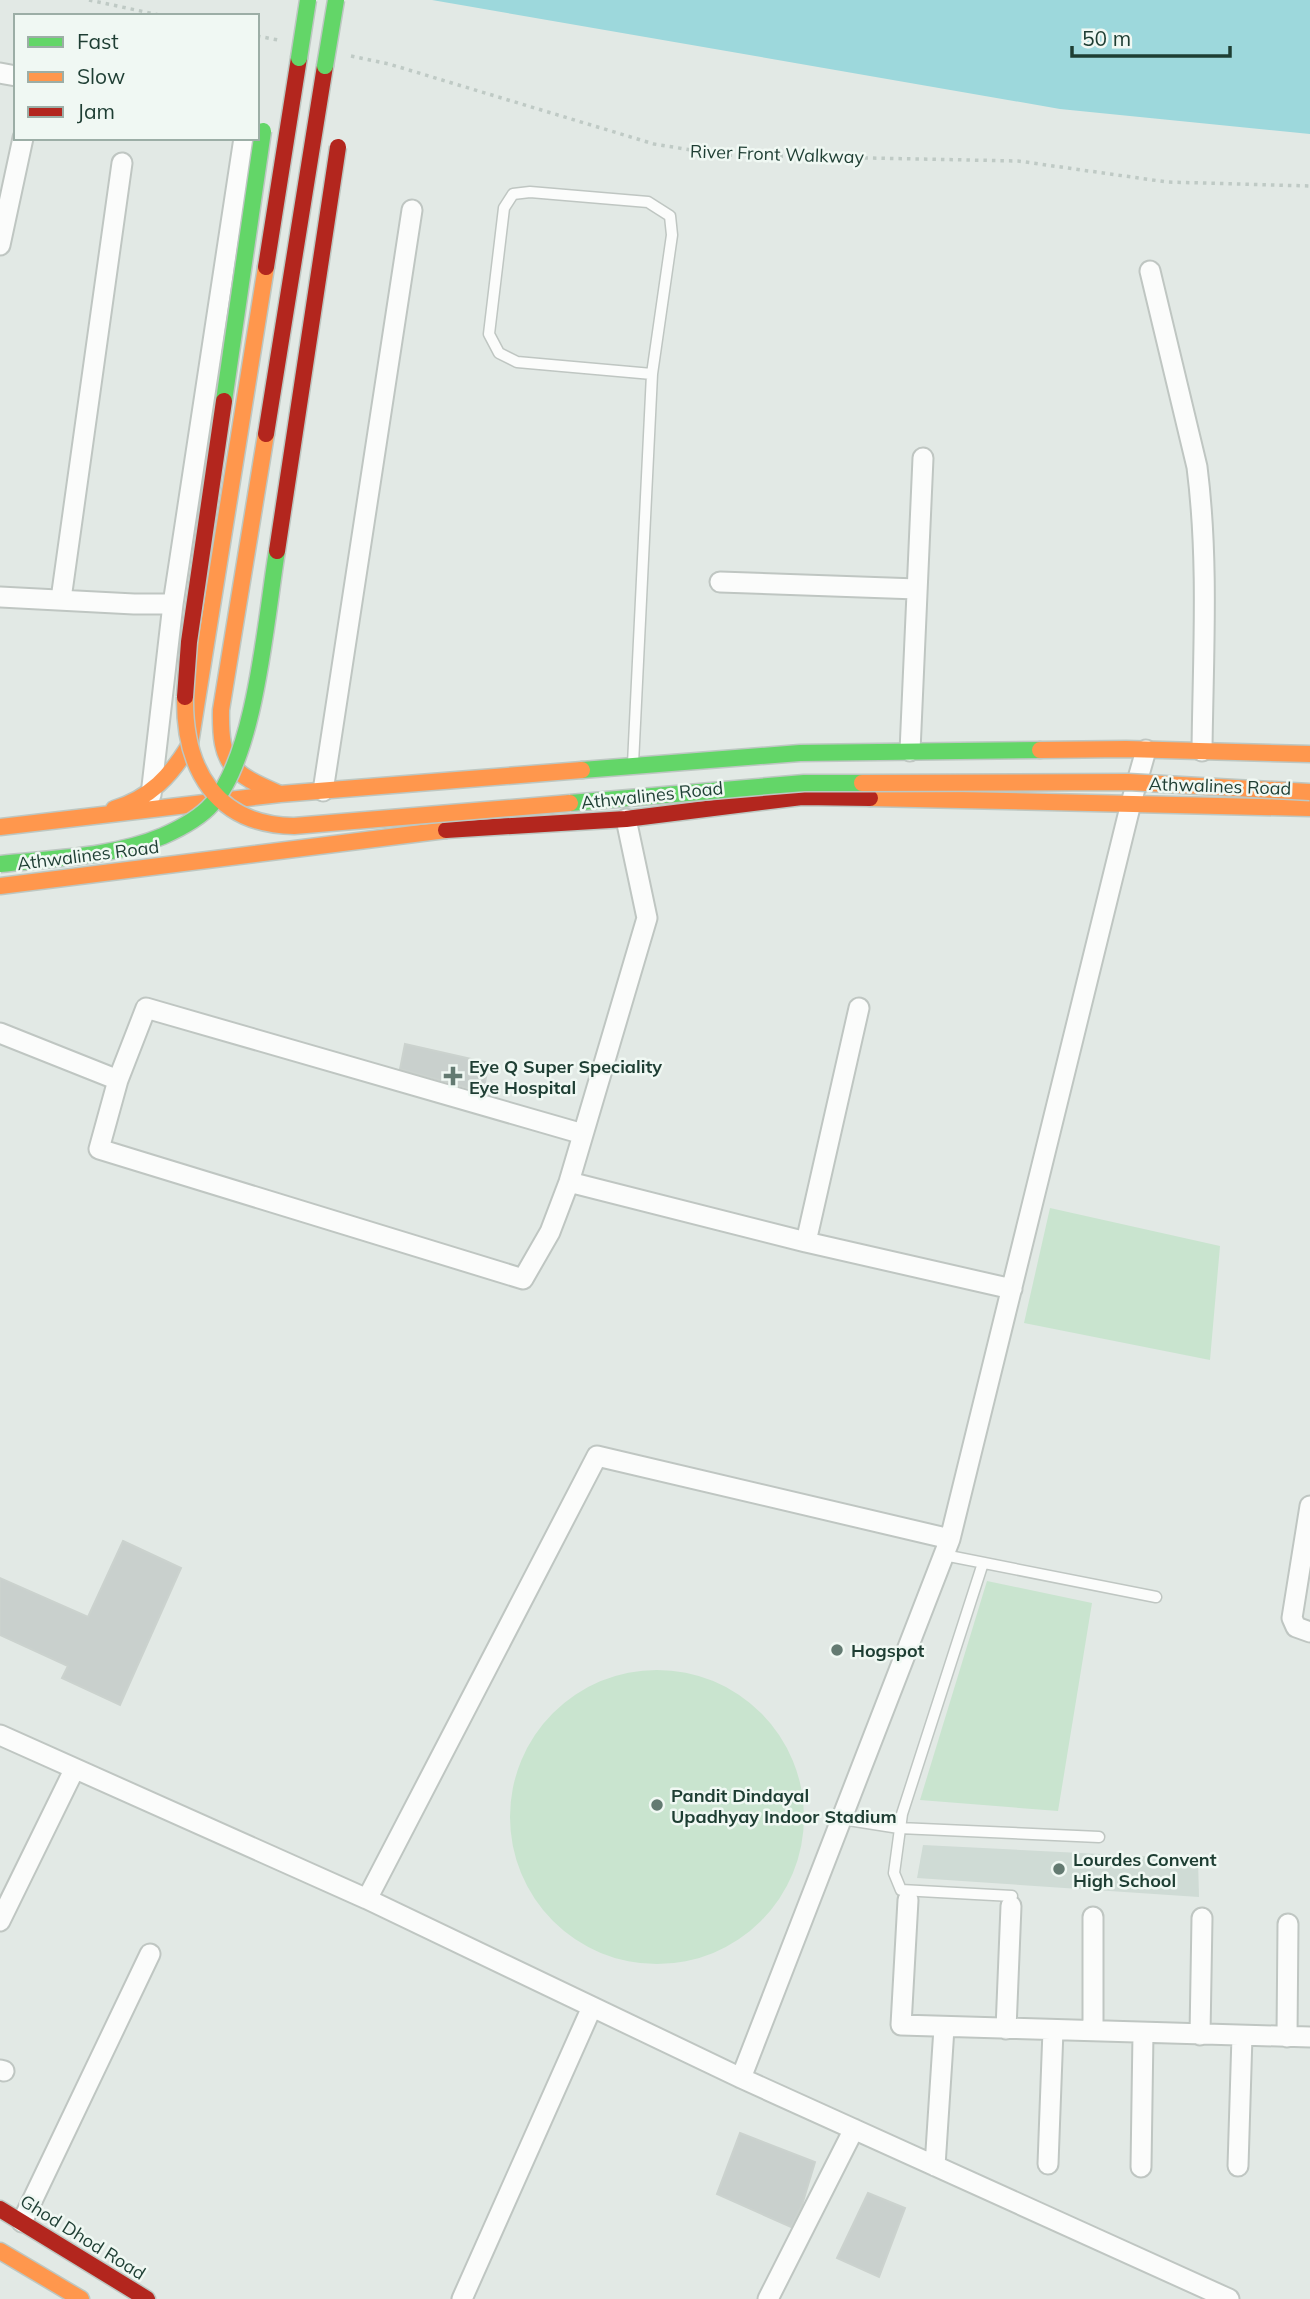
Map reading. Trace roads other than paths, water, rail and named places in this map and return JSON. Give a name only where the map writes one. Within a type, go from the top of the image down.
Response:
[{"type":"main road","points":[[152,801],[174,772],[190,744],[308,0]]},
{"type":"main road","points":[[280,794],[245,780],[232,769],[219,739],[221,710],[336,0]]},
{"type":"main road","points":[[298,62],[262,124],[189,642],[185,696],[186,731],[193,757],[209,787],[223,804],[250,820],[271,826],[293,826],[804,783],[1128,782],[1310,792]]},
{"type":"main road","points":[[0,864],[118,850],[155,840],[190,822],[209,808],[235,764],[248,720],[272,581],[336,135],[325,70]]},
{"type":"main road","name":"Athwalines Road","points":[[0,828],[78,818],[152,801],[323,791],[800,753],[1146,750],[1310,754]]},
{"type":"main road","points":[[515,775],[519,825]]},
{"type":"main road","name":"Athwalines Road","points":[[0,886],[445,830],[626,819],[803,797],[1310,808]]},
{"type":"main road","name":"Ghod Dhod Road","points":[[0,2209],[147,2299]]},
{"type":"main road","points":[[0,2251],[81,2299]]},
{"type":"street","points":[[152,801],[173,604],[262,124]]},
{"type":"street","points":[[0,245],[23,140]]},
{"type":"street","points":[[61,599],[122,163]]},
{"type":"street","points":[[323,791],[412,211]]},
{"type":"street","points":[[1150,271],[1198,467],[1204,553],[1202,751]]},
{"type":"street","points":[[910,751],[923,458]]},
{"type":"street","points":[[720,582],[917,589]]},
{"type":"street","points":[[0,597],[173,604]]},
{"type":"street","points":[[740,2078],[947,1547],[1146,750]]},
{"type":"street","points":[[583,1134],[146,1008],[118,1080],[99,1149],[523,1279],[550,1232],[569,1182],[647,918],[626,819]]},
{"type":"street","points":[[806,1242],[859,1008]]},
{"type":"street","points":[[0,1033],[118,1080]]},
{"type":"street","points":[[569,1182],[806,1242],[1012,1289]]},
{"type":"street","points":[[368,1899],[597,1456],[947,1547]]},
{"type":"street","points":[[1310,1506],[1292,1618],[1296,1627],[1310,1632]]},
{"type":"street","points":[[0,1735],[368,1899],[740,2078],[855,2129],[1207,2295],[1229,2299]]},
{"type":"street","points":[[0,1921],[74,1770]]},
{"type":"street","points":[[908,1900],[901,2025],[1310,2037]]},
{"type":"street","points":[[1006,2029],[1012,1901]]},
{"type":"street","points":[[1093,1917],[1093,2029]]},
{"type":"street","points":[[1200,2035],[1202,1918]]},
{"type":"street","points":[[1287,2037],[1288,1924]]},
{"type":"street","points":[[22,2222],[150,1954]]},
{"type":"street","points":[[462,2299],[592,2007]]},
{"type":"street","points":[[934,2166],[944,2028]]},
{"type":"street","points":[[1048,2164],[1053,2030]]},
{"type":"street","points":[[1141,2167],[1143,2033]]},
{"type":"street","points":[[1238,2166],[1242,2036]]},
{"type":"street","points":[[768,2299],[855,2129]]},
{"type":"lane","points":[[632,766],[652,374],[673,234],[670,216],[648,202],[530,192],[513,194],[504,208],[489,334],[499,353],[517,362],[652,374]]},
{"type":"lane","points":[[947,1547],[983,1563],[1156,1597]]},
{"type":"lane","points":[[983,1563],[899,1828],[894,1873],[901,1889],[1012,1901]]},
{"type":"lane","points":[[842,1819],[899,1828],[1099,1837]]},
{"type":"water","points":[[432,0],[1310,0],[1310,134],[1060,109]]},
{"type":"place","name":"Eye Q Super Speciality Eye Hospital","points":[[453,1076]]},
{"type":"place","name":"Hogspot","points":[[837,1650]]},
{"type":"place","name":"Pandit Dindayal Upadhyay Indoor Stadium","points":[[657,1805]]},
{"type":"place","name":"Lourdes Convent High School","points":[[1059,1869]]}]
